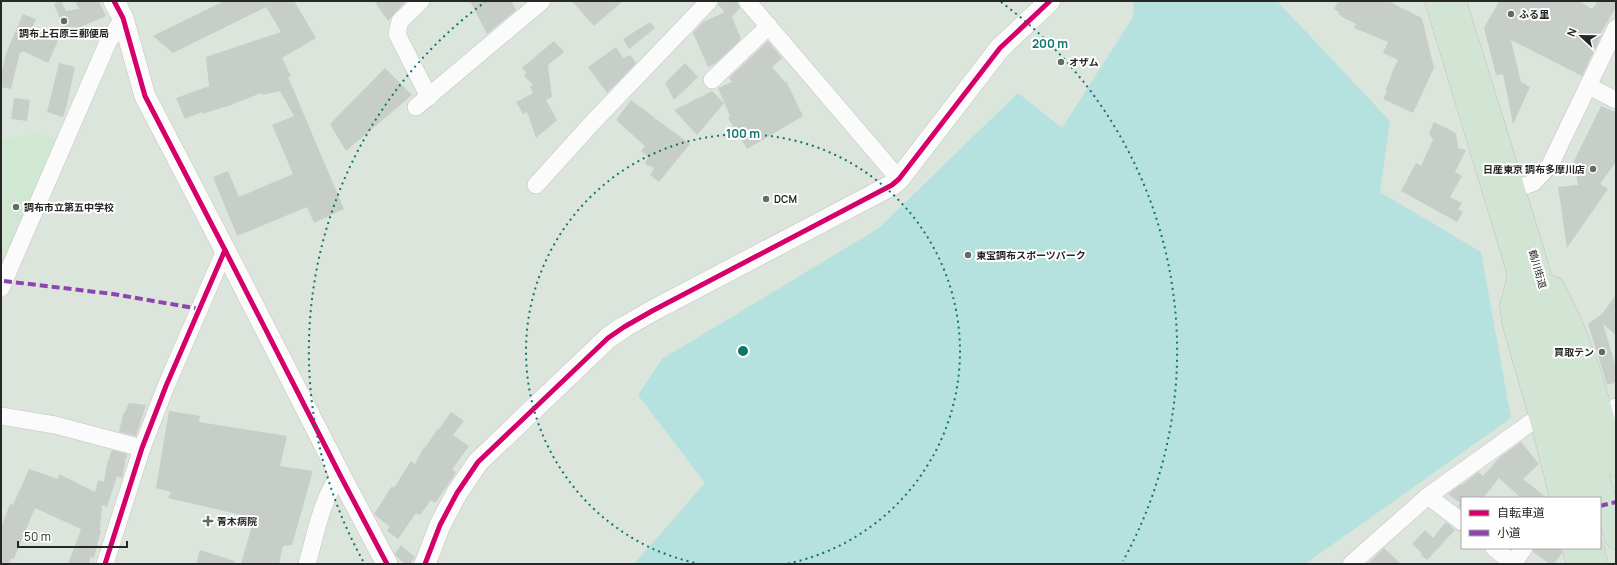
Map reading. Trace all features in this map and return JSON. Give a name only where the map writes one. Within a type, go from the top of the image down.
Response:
[{"type":"main road","name":"鶴川街道","points":[[1436,1],[1518,269],[1616,538]]},
{"type":"main road","name":"鶴川街道","points":[[1456,1],[1533,251],[1565,395],[1582,497]]},
{"type":"main road","points":[[1533,251],[1566,311],[1610,413],[1616,466]]},
{"type":"main road","points":[[1518,269],[1516,288],[1511,305],[1513,322],[1540,416],[1561,497]]},
{"type":"main road","points":[[1574,549],[1578,564]]},
{"type":"main road","points":[[1593,549],[1598,564]]},
{"type":"street","points":[[421,1],[400,21],[397,34],[423,102],[542,1]]},
{"type":"street","points":[[536,185],[593,122],[709,1]]},
{"type":"street","points":[[747,1],[899,179]]},
{"type":"street","points":[[425,564],[440,525],[457,492],[478,462],[608,338],[624,326],[884,190],[899,179],[1000,48],[1050,1]]},
{"type":"street","points":[[119,10],[145,96],[387,564]]},
{"type":"street","points":[[1,288],[108,42],[119,10]]},
{"type":"street","points":[[712,80],[769,26]]},
{"type":"street","points":[[1514,189],[1533,184],[1550,165],[1616,28]]},
{"type":"street","points":[[1588,86],[1616,100]]},
{"type":"street","points":[[105,564],[142,448],[169,379],[225,250]]},
{"type":"street","points":[[1,416],[55,425],[142,448]]},
{"type":"street","points":[[1351,564],[1428,496],[1540,416]]},
{"type":"street","points":[[307,564],[332,484],[340,475]]},
{"type":"street","points":[[1428,496],[1461,521]]},
{"type":"street","points":[[1495,549],[1513,564],[1523,549]]},
{"type":"shaded area","points":[[1134,1],[1277,1],[1390,121],[1380,192],[1481,252],[1511,418],[1305,564],[634,564],[705,483],[638,395],[662,359],[879,228],[1018,93],[1062,128],[1133,17]]},
{"type":"shaded area","name":"調布市立第五中学校","points":[[39,133],[61,140],[1,274],[1,141]]},
{"type":"building","points":[[61,1],[66,11],[79,9],[75,1],[99,1],[106,16],[76,29],[78,32],[67,36],[54,4]]},
{"type":"building","points":[[224,1],[294,1],[316,38],[282,58],[291,76],[288,77],[344,209],[314,223],[307,207],[237,236],[213,177],[228,171],[239,197],[293,174],[272,125],[294,116],[280,91],[262,95],[261,93],[231,105],[202,114],[202,112],[185,119],[176,98],[209,86],[206,57],[281,32],[266,7],[173,53],[153,36]]},
{"type":"building","points":[[374,1],[406,1],[388,21]]},
{"type":"building","points":[[470,1],[511,1],[516,10],[487,34]]},
{"type":"building","points":[[572,1],[623,1],[594,26]]},
{"type":"building","points":[[719,1],[737,1],[740,8],[732,17],[741,39],[716,63],[708,67],[693,33],[703,22],[725,12],[718,5]]},
{"type":"building","points":[[1338,1],[1388,1],[1422,18],[1434,68],[1413,113],[1383,99],[1387,91],[1385,91],[1390,77],[1398,60],[1383,53],[1388,42],[1354,28],[1356,24],[1338,14],[1339,12],[1334,9]]},
{"type":"building","points":[[1499,1],[1579,1],[1592,9],[1598,1],[1616,1],[1616,7],[1601,33],[1602,34],[1582,76],[1511,40],[1521,82],[1530,87],[1513,124],[1503,74],[1496,75],[1484,28]]},
{"type":"building","points":[[23,14],[36,19],[32,29],[58,41],[48,63],[23,51],[22,53],[20,52],[11,89],[1,87],[1,77],[6,53]]},
{"type":"building","points":[[650,22],[655,28],[629,49],[623,39]]},
{"type":"building","points":[[554,41],[564,52],[548,65],[552,97],[546,100],[557,120],[536,138],[527,112],[523,114],[516,102],[533,93],[530,87],[533,85],[524,76],[526,72],[522,68]]},
{"type":"building","points":[[768,41],[782,58],[772,67],[785,82],[786,81],[803,116],[747,149],[728,118],[730,116],[718,88],[732,82],[729,78]]},
{"type":"building","points":[[616,47],[623,58],[630,55],[636,63],[607,93],[588,67]]},
{"type":"building","points":[[59,63],[75,67],[63,117],[47,112]]},
{"type":"building","points":[[685,63],[698,77],[674,100],[665,83]]},
{"type":"building","points":[[385,68],[412,95],[346,151],[330,124]]},
{"type":"building","points":[[712,91],[724,103],[697,135],[674,110]]},
{"type":"building","points":[[14,98],[30,100],[27,121],[11,119]]},
{"type":"building","points":[[631,100],[655,118],[654,120],[656,119],[690,144],[659,182],[650,175],[654,168],[645,164],[648,157],[641,151],[645,146],[616,120]]},
{"type":"building","points":[[1601,106],[1616,112],[1616,162],[1600,184],[1608,189],[1567,248],[1558,187],[1578,185],[1574,161]]},
{"type":"building","points":[[1434,122],[1456,133],[1458,148],[1466,150],[1455,172],[1462,176],[1450,197],[1462,203],[1458,209],[1463,212],[1457,222],[1401,191],[1416,163],[1421,166],[1433,140],[1429,133]]},
{"type":"building","points":[[1616,295],[1616,335],[1603,324],[1616,367],[1616,382],[1607,385],[1588,324],[1602,314]]},
{"type":"building","points":[[129,403],[146,405],[136,436],[119,432],[123,414]]},
{"type":"building","points":[[169,411],[200,416],[199,422],[287,436],[280,466],[313,471],[292,545],[283,546],[279,564],[241,564],[254,518],[168,498],[171,492],[156,488]]},
{"type":"building","points":[[451,412],[464,421],[453,435],[469,446],[452,470],[456,472],[435,503],[431,500],[420,515],[416,513],[398,539],[387,531],[390,527],[374,514],[392,486],[394,488],[411,461],[415,464],[424,447],[425,448]]},
{"type":"building","points":[[1521,442],[1539,464],[1523,479],[1546,497],[1520,497],[1499,478],[1484,497],[1461,497],[1461,508],[1458,506],[1460,503],[1448,494],[1478,472],[1483,476],[1500,457]]},
{"type":"building","points":[[112,450],[127,454],[127,458],[126,457],[122,478],[117,476],[107,507],[102,505],[101,530],[94,558],[90,557],[89,564],[68,564],[81,529],[35,508],[14,559],[11,558],[10,564],[1,564],[1,528],[10,504],[13,505],[29,469],[58,479],[59,474],[95,492],[98,480],[104,482],[107,464]]},
{"type":"building","points":[[1446,522],[1455,530],[1427,560],[1412,544],[1425,530],[1433,538]]},
{"type":"building","points":[[401,545],[415,557],[410,564],[405,564],[395,554]]},
{"type":"building","points":[[1384,548],[1401,564],[1368,564]]},
{"type":"building","points":[[1534,549],[1561,549],[1562,553],[1554,564],[1550,564],[1533,552]]},
{"type":"building","points":[[200,550],[235,561],[235,564],[196,564]]},
{"type":"marked path","points":[[4,281],[113,294],[200,309]]},
{"type":"marked path","points":[[1601,506],[1616,502]]},
{"type":"cycle path","points":[[114,1],[123,18],[145,96],[387,564]]},
{"type":"cycle path","points":[[425,564],[440,525],[457,493],[478,462],[608,338],[652,311],[892,185],[899,179],[1000,48],[1050,1]]},
{"type":"cycle path","points":[[105,564],[142,448],[166,386],[225,250]]},
{"type":"place","name":"ふる里","points":[[1511,14]]},
{"type":"place","name":"調布上石原三郵便局","points":[[64,21]]},
{"type":"place","name":"オザム","points":[[1061,62]]},
{"type":"place","name":"日産東京 調布多摩川店","points":[[1593,169]]},
{"type":"place","name":"DCM","points":[[766,199]]},
{"type":"place","name":"調布市立第五中学校","points":[[16,207]]},
{"type":"place","name":"東宝調布スポーツパーク","points":[[968,255]]},
{"type":"place","name":"買取テン","points":[[1602,352]]},
{"type":"place","name":"青木病院","points":[[208,521]]}]
